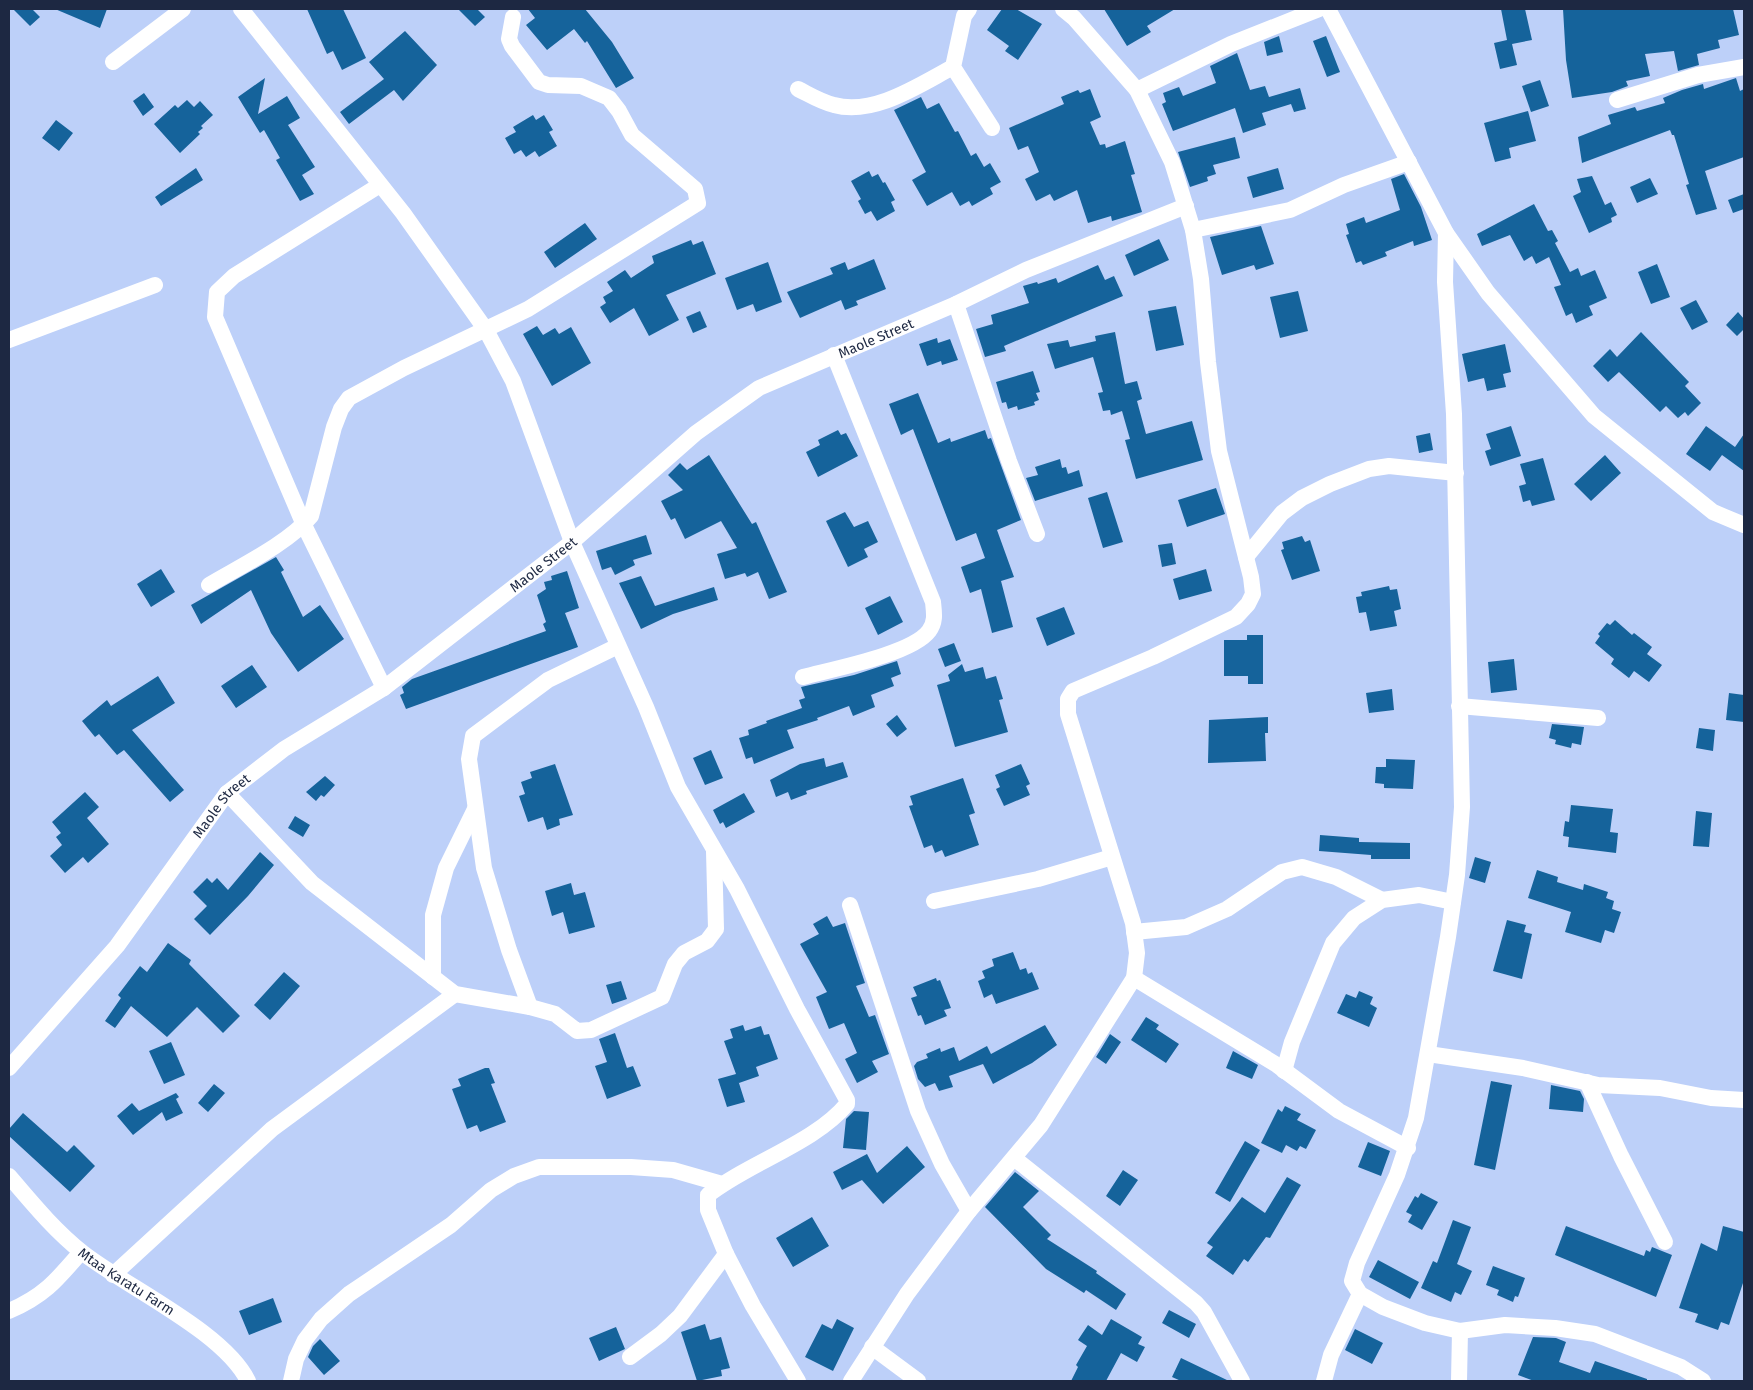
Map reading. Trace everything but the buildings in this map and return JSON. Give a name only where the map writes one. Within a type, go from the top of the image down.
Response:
[{"type":"street","points":[[113,62],[183,9]]},
{"type":"street","points":[[241,9],[441,264],[486,330],[513,381],[572,542],[646,707],[678,788],[714,846],[847,1100],[847,1104],[838,1114],[796,1143],[722,1184],[708,1195],[708,1210],[726,1254],[753,1306],[798,1381]]},
{"type":"street","points":[[968,9],[964,16],[953,67],[992,128]]},
{"type":"street","points":[[851,1381],[907,1294],[969,1211],[1041,1125],[1134,978],[1137,953],[1134,932],[1068,714],[1068,699],[1073,691],[1236,617],[1248,604],[1253,594],[1246,557],[1219,451],[1208,362],[1201,279],[1193,230],[1172,162],[1137,90],[1074,18],[1062,9]]},
{"type":"street","points":[[1137,90],[1232,44],[1319,9]]},
{"type":"street","points":[[1328,9],[1446,233],[1488,293],[1594,416],[1713,512],[1744,525]]},
{"type":"street","points":[[209,585],[263,553],[304,525],[311,516],[334,427],[341,409],[348,398],[404,368],[528,309],[698,203],[695,189],[632,135],[610,98],[581,86],[548,85],[539,82],[512,46],[509,39],[513,17]]},
{"type":"street","points":[[798,89],[834,106],[855,108],[894,96],[953,67]]},
{"type":"street","points":[[1617,100],[1698,75],[1744,67]]},
{"type":"street","points":[[1193,230],[1290,210],[1344,185],[1409,162]]},
{"type":"street","points":[[380,185],[234,276],[217,292],[215,317],[304,525],[384,688]]},
{"type":"street","name":"Maole Street","points":[[9,1068],[117,946],[227,792],[284,749],[384,688],[572,542],[696,433],[759,388],[956,304],[1026,270],[1186,206]]},
{"type":"street","points":[[1446,233],[1444,282],[1456,473],[1462,807],[1453,902],[1416,1118],[1398,1176],[1356,1263],[1352,1281],[1360,1294],[1383,1307],[1425,1323],[1460,1331],[1505,1325],[1555,1328],[1595,1334],[1681,1367],[1703,1381]]},
{"type":"street","points":[[9,340],[156,285]]},
{"type":"street","points":[[956,304],[1009,461],[1037,534]]},
{"type":"street","points":[[803,677],[907,648],[931,630],[935,618],[932,602],[834,355]]},
{"type":"street","points":[[1246,557],[1282,513],[1302,498],[1330,484],[1369,469],[1389,466],[1456,473]]},
{"type":"street","points":[[530,1007],[509,950],[484,868],[469,759],[473,736],[548,680],[618,646]]},
{"type":"street","points":[[1459,706],[1598,718]]},
{"type":"street","points":[[227,792],[312,883],[455,994],[530,1007],[555,1014],[577,1031],[590,1030],[662,997],[675,964],[684,953],[707,941],[716,929],[714,846]]},
{"type":"street","points":[[433,976],[433,915],[446,868],[476,809]]},
{"type":"street","points":[[934,901],[1038,879],[1112,857]]},
{"type":"street","points":[[1134,932],[1186,927],[1227,909],[1282,872],[1302,866],[1336,877],[1382,900]]},
{"type":"street","points":[[1284,1071],[1292,1042],[1334,943],[1354,918],[1382,900],[1419,895],[1453,902]]},
{"type":"street","points":[[850,905],[918,1111],[942,1164],[969,1211]]},
{"type":"street","points":[[1134,978],[1284,1071],[1339,1111],[1408,1148]]},
{"type":"street","points":[[113,1275],[272,1128],[455,994]]},
{"type":"street","points":[[1428,1054],[1523,1068],[1587,1082],[1660,1088],[1711,1098],[1744,1100]]},
{"type":"street","points":[[1587,1082],[1621,1156],[1666,1242]]},
{"type":"street","points":[[1014,1158],[1196,1303],[1204,1312],[1242,1381]]},
{"type":"street","points":[[291,1381],[296,1359],[305,1340],[321,1319],[349,1294],[451,1225],[491,1190],[514,1176],[539,1167],[631,1167],[673,1170],[722,1184]]},
{"type":"street","name":"Mtaa Karatu Farm","points":[[9,1176],[41,1213],[82,1252],[113,1275],[217,1344],[243,1372],[248,1381]]},
{"type":"street","points":[[9,1310],[26,1304],[49,1289],[82,1252]]},
{"type":"street","points":[[630,1357],[661,1334],[680,1316],[726,1254]]},
{"type":"street","points":[[1324,1381],[1331,1355],[1360,1294]]},
{"type":"street","points":[[1459,1381],[1460,1331]]},
{"type":"street","points":[[872,1348],[918,1381]]}]
